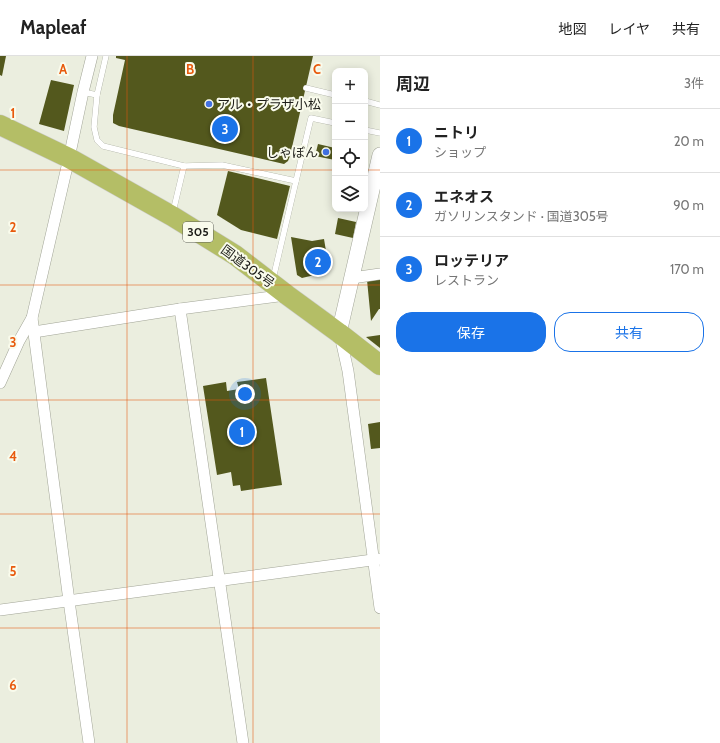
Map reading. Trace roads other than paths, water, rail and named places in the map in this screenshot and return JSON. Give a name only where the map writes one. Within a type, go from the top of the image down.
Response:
[{"type":"highway","name":"国道305号","points":[[0,125],[69,158],[172,216],[235,255],[380,365]]},
{"type":"street","points":[[0,383],[19,340],[32,318],[92,56]]},
{"type":"street","points":[[380,155],[376,188],[339,333],[348,371],[376,559],[380,608]]},
{"type":"street","points":[[352,278],[380,274]]},
{"type":"street","points":[[34,332],[180,309],[279,289]]},
{"type":"street","points":[[180,309],[243,743]]},
{"type":"street","points":[[32,318],[68,601],[89,743]]},
{"type":"street","points":[[0,610],[376,559]]},
{"type":"lane","points":[[106,56],[97,95],[94,127],[97,140],[103,146],[184,166],[222,165],[296,181]]},
{"type":"lane","points":[[306,88],[332,94]]},
{"type":"lane","points":[[83,92],[97,95]]},
{"type":"lane","points":[[368,101],[380,104]]},
{"type":"lane","points":[[279,289],[296,181],[311,118],[332,122]]},
{"type":"lane","points":[[368,131],[380,133]]},
{"type":"lane","points":[[172,216],[184,166]]},
{"type":"place","name":"アル・プラザ小松","points":[[209,104]]},
{"type":"place","name":"ロッテリア","points":[[225,129]]},
{"type":"place","name":"しゃぼん","points":[[326,152]]},
{"type":"place","name":"エネオス","points":[[318,262]]},
{"type":"place","name":"ニトリ","points":[[242,432]]}]
